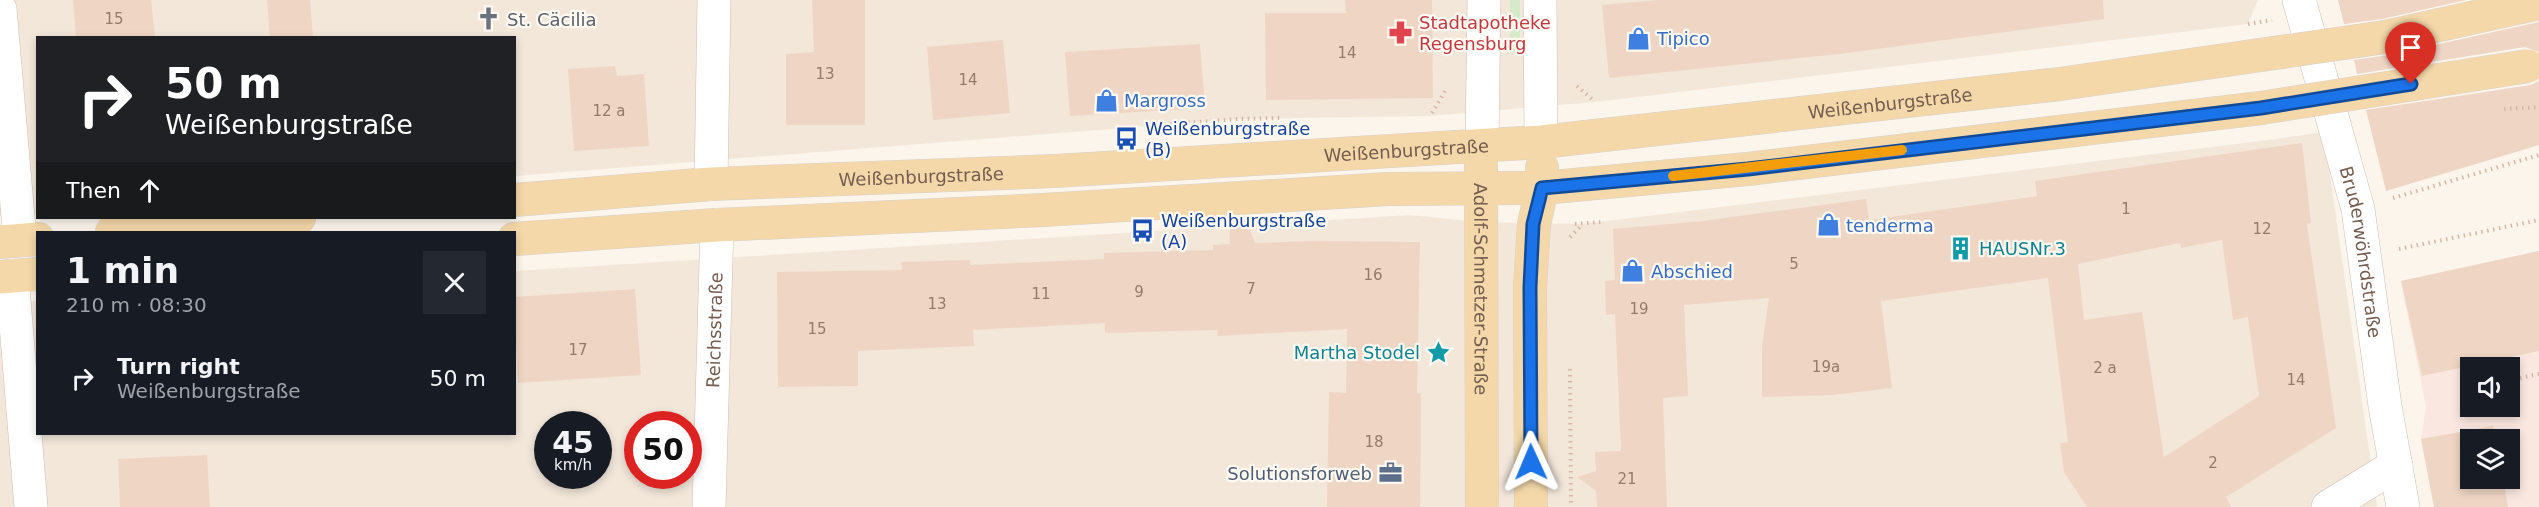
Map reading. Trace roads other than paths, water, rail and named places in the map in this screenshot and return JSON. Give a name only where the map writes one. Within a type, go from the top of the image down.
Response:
[{"type":"main road","name":"Weißenburgstraße","points":[[516,200],[711,184],[1044,171],[1541,142],[2060,84],[2385,37],[2539,3]]},
{"type":"main road","points":[[516,240],[717,225],[1043,210],[1388,189],[1542,188],[1748,169],[2261,108],[2539,64]]},
{"type":"main road","points":[[1532,507],[1530,287],[1533,224],[1542,188],[1541,142]]},
{"type":"main road","name":"Adolf-Schmetzer-Straße","points":[[1482,146],[1482,507]]},
{"type":"main road","points":[[125,231],[285,219]]},
{"type":"street","points":[[711,184],[714,0]]},
{"type":"street","name":"Adolf-Schmetzer-Straße","points":[[1482,146],[1484,0]]},
{"type":"street","points":[[1540,0],[1541,142]]},
{"type":"street","name":"Bruderwöhrdstraße","points":[[2299,0],[2358,209],[2385,406],[2403,507]]},
{"type":"street","points":[[0,9],[19,240]]},
{"type":"street","name":"Reichsstraße","points":[[709,507],[717,225]]},
{"type":"street","points":[[17,275],[31,507]]},
{"type":"street","points":[[2328,507],[2396,465]]},
{"type":"place","name":"St. Cäcilia","points":[[489,19]]},
{"type":"place","name":"Stadtapotheke Regensburg","points":[[1401,32]]},
{"type":"place","name":"Tipico","points":[[1639,38]]},
{"type":"place","name":"Margross","points":[[1106,100]]},
{"type":"place","name":"Weißenburgstraße (B)","points":[[1127,138]]},
{"type":"place","name":"tenderma","points":[[1828,225]]},
{"type":"place","name":"Weißenburgstraße (A)","points":[[1143,230]]},
{"type":"place","name":"HAUSNr.3","points":[[1961,248]]},
{"type":"place","name":"Abschied","points":[[1633,271]]},
{"type":"place","name":"Martha Stodel","points":[[1438,352]]},
{"type":"place","name":"Solutionsforweb","points":[[1390,473]]}]
